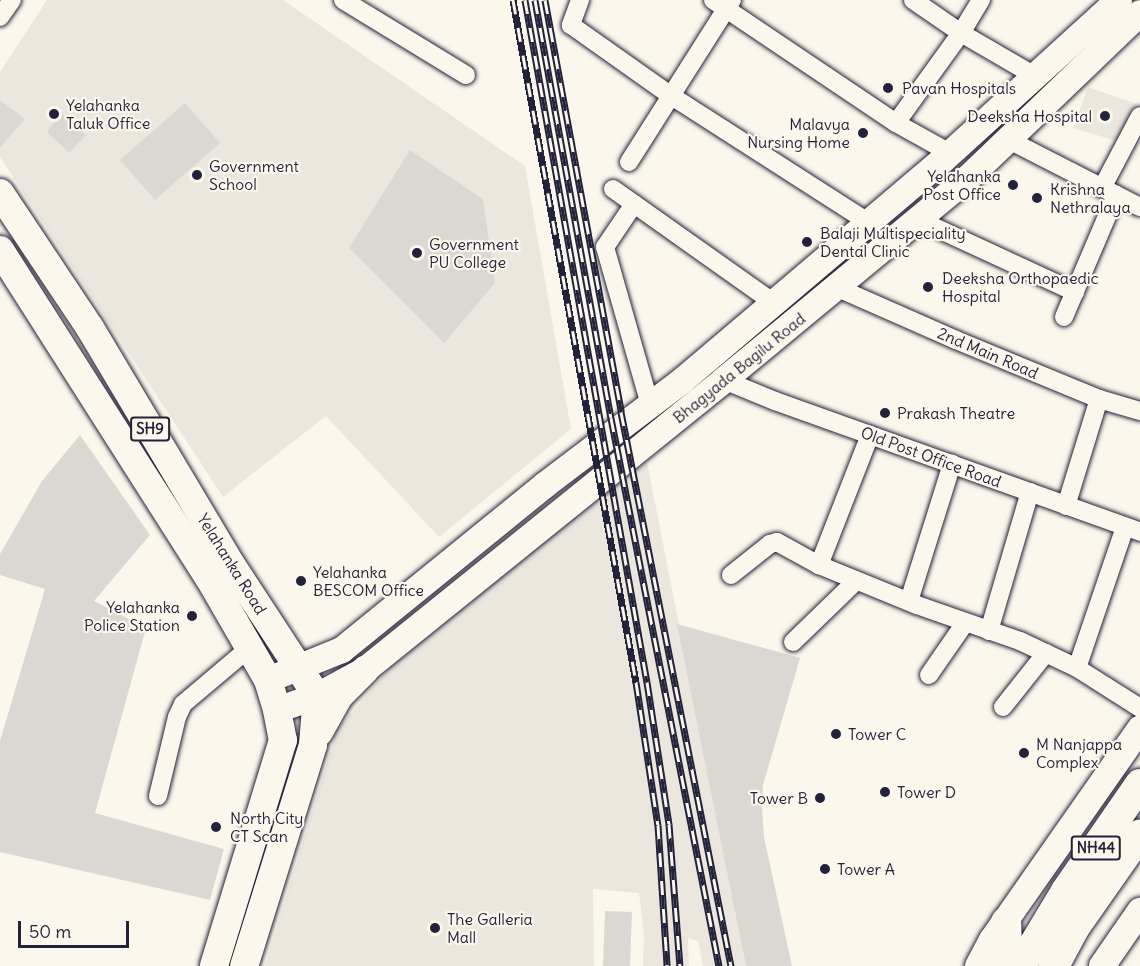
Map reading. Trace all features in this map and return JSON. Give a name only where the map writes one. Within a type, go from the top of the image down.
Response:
[{"type":"highway","name":"NH44","points":[[1053,966],[1064,920],[1140,784]]},
{"type":"highway","name":"NH44","points":[[1021,966],[1140,834]]},
{"type":"highway","points":[[998,966],[1007,947],[1006,922]]},
{"type":"main road","name":"Bhagyada Bagilu Road","points":[[268,680],[342,650],[545,485],[650,405],[950,153],[1118,0]]},
{"type":"main road","name":"Bhagyada Bagilu Road","points":[[277,710],[317,696],[365,670],[838,288],[1008,140],[1140,13]]},
{"type":"main road","name":"Yelahanka Road","points":[[0,193],[117,372],[230,562],[309,662],[317,696]]},
{"type":"main road","name":"Yelahanka Road","points":[[0,250],[208,576],[248,649],[268,680],[277,710],[283,740],[214,966]]},
{"type":"main road","points":[[87,386],[117,372]]},
{"type":"main road","points":[[244,966],[313,745],[339,696],[365,670]]},
{"type":"main road","points":[[313,745],[317,696]]},
{"type":"main road","points":[[978,966],[1140,729]]},
{"type":"main road","points":[[1102,966],[1140,911]]},
{"type":"street","points":[[0,17],[12,0]]},
{"type":"street","points":[[343,0],[466,75]]},
{"type":"street","points":[[580,0],[571,25],[670,95],[869,223]]},
{"type":"street","points":[[913,0],[961,33],[1035,76]]},
{"type":"street","points":[[896,123],[961,33],[981,0]]},
{"type":"street","points":[[629,162],[724,3],[896,123],[950,153]]},
{"type":"street","points":[[1064,317],[1075,292],[1109,191],[1140,116]]},
{"type":"street","points":[[1008,140],[1140,207]]},
{"type":"street","points":[[612,189],[774,303]]},
{"type":"street","points":[[634,204],[605,247],[650,405]]},
{"type":"street","points":[[919,219],[1075,292]]},
{"type":"street","name":"2nd Main Road","points":[[838,288],[1099,399],[1140,411]]},
{"type":"street","name":"Old Post Office Road","points":[[724,380],[1132,529]]},
{"type":"street","points":[[1066,506],[1099,399]]},
{"type":"street","points":[[819,565],[870,435]]},
{"type":"street","points":[[909,601],[952,464]]},
{"type":"street","points":[[988,631],[1030,492]]},
{"type":"street","points":[[1077,668],[1132,529]]},
{"type":"street","points":[[731,575],[770,544],[777,542],[819,565],[856,581],[1046,653],[1077,668],[1140,708]]},
{"type":"street","points":[[793,642],[856,581]]},
{"type":"street","points":[[929,675],[965,623]]},
{"type":"street","points":[[158,796],[177,717],[183,704],[248,649]]},
{"type":"street","points":[[1003,707],[1046,653]]},
{"type":"shaded area","points":[[47,0],[283,0],[525,166],[571,429],[439,537],[326,416],[223,497],[0,157],[0,72]]},
{"type":"shaded area","name":"Deeksha Hospital","points":[[1088,87],[1137,104],[1120,142],[1073,128]]},
{"type":"shaded area","points":[[0,100],[25,119],[0,148]]},
{"type":"shaded area","points":[[185,103],[220,143],[155,200],[120,160]]},
{"type":"shaded area","points":[[61,113],[86,135],[69,153],[47,132]]},
{"type":"shaded area","points":[[410,150],[483,199],[495,283],[444,343],[349,248]]},
{"type":"shaded area","points":[[80,435],[150,535],[94,601],[146,628],[95,813],[224,849],[210,900],[0,852],[0,741],[45,589],[0,575],[0,554],[42,481]]},
{"type":"shaded area","points":[[647,462],[746,966],[703,966],[698,941],[688,938],[689,966],[643,966],[644,936],[639,893],[593,889],[594,966],[265,966],[337,730],[406,649]]},
{"type":"shaded area","points":[[677,624],[800,658],[763,785],[762,807],[764,837],[792,966],[746,966]]},
{"type":"shaded area","points":[[605,911],[632,912],[630,966],[603,966]]},
{"type":"railway","points":[[513,0],[636,682],[658,825],[667,966]]},
{"type":"railway","points":[[525,0],[647,682],[669,824],[680,966]]},
{"type":"railway","points":[[535,0],[611,418],[719,966]]},
{"type":"railway","points":[[545,0],[621,412],[731,966]]},
{"type":"place","name":"Pavan Hospitals","points":[[888,88]]},
{"type":"place","name":"Yelahanka Taluk Office","points":[[54,114]]},
{"type":"place","name":"Deeksha Hospital","points":[[1105,116]]},
{"type":"place","name":"Malavya Nursing Home","points":[[863,133]]},
{"type":"place","name":"Government School","points":[[197,175]]},
{"type":"place","name":"Yelahanka Post Office","points":[[1013,185]]},
{"type":"place","name":"Krishna Nethralaya","points":[[1037,198]]},
{"type":"place","name":"Balaji Multispeciality Dental Clinic","points":[[807,242]]},
{"type":"place","name":"Government PU College","points":[[417,253]]},
{"type":"place","name":"Deeksha Orthopaedic Hospital","points":[[928,287]]},
{"type":"place","name":"Prakash Theatre","points":[[885,413]]},
{"type":"place","name":"Yelahanka BESCOM Office","points":[[301,581]]},
{"type":"place","name":"Yelahanka Police Station","points":[[192,616]]},
{"type":"place","name":"Tower C","points":[[836,734]]},
{"type":"place","name":"M Nanjappa Complex","points":[[1024,753]]},
{"type":"place","name":"Tower D","points":[[885,792]]},
{"type":"place","name":"Tower B","points":[[820,798]]},
{"type":"place","name":"North City CT Scan","points":[[216,827]]},
{"type":"place","name":"Tower A","points":[[825,869]]},
{"type":"place","name":"The Galleria Mall","points":[[435,928]]}]
